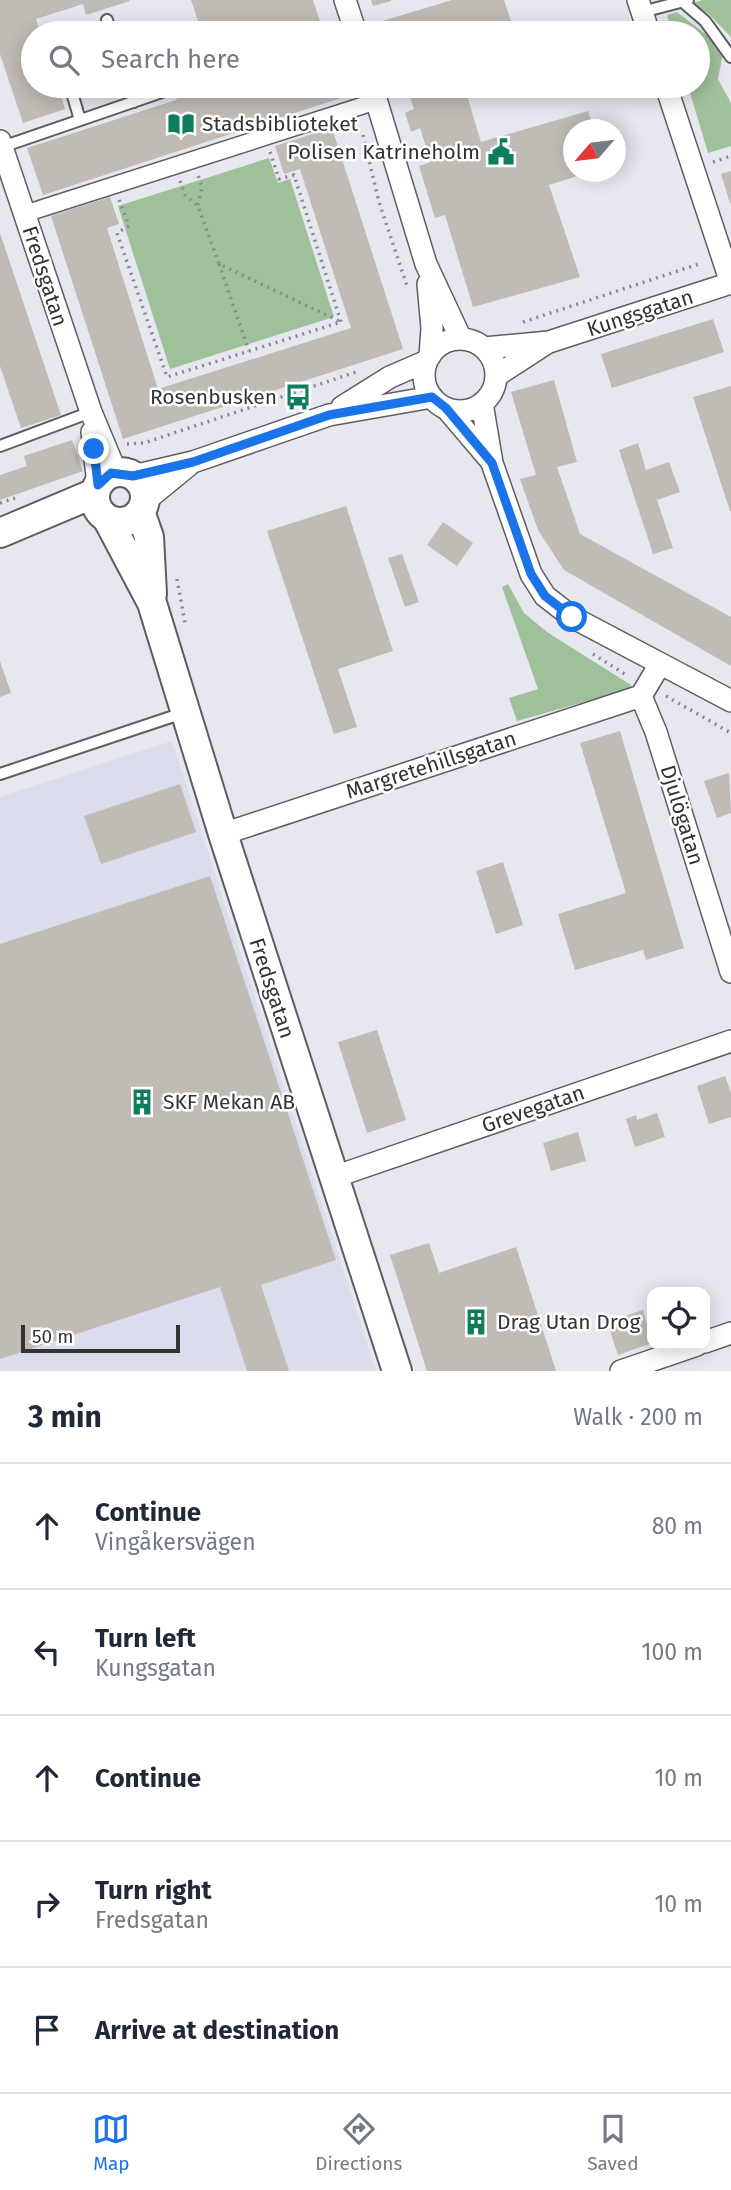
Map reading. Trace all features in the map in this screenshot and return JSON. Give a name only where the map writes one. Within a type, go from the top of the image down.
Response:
[{"type":"street","points":[[345,0],[352,21]]},
{"type":"street","points":[[24,214],[265,137],[368,98],[426,264],[461,339]]},
{"type":"street","points":[[670,98],[731,283]]},
{"type":"street","name":"Fredsgatan","points":[[1,144],[117,497],[149,537],[152,603],[223,834],[397,1371]]},
{"type":"street","points":[[426,264],[432,328],[425,383],[439,403],[492,463]]},
{"type":"street","name":"Kungsgatan","points":[[484,348],[549,342],[731,283]]},
{"type":"street","points":[[11,529],[117,497],[193,462],[329,415],[439,403],[465,411],[482,403],[494,388],[494,362],[484,348],[461,339],[444,343],[428,359],[390,377],[329,415]]},
{"type":"street","name":"Kungsgatan","points":[[496,376],[549,342]]},
{"type":"street","points":[[482,403],[492,463],[531,574],[545,596],[572,617],[731,701]]},
{"type":"street","points":[[641,696],[660,664]]},
{"type":"street","name":"Margretehillsgatan","points":[[223,834],[641,696]]},
{"type":"street","name":"Djulögatan","points":[[641,696],[656,732],[731,972]]},
{"type":"street","name":"Grevegatan","points":[[334,1177],[731,1041]]},
{"type":"street","points":[[710,1340],[731,1333]]},
{"type":"street","points":[[621,1371],[682,1350]]},
{"type":"lane","points":[[640,6],[686,2],[705,21]]},
{"type":"lane","points":[[710,28],[731,57]]},
{"type":"lane","points":[[74,98],[80,120]]},
{"type":"lane","points":[[133,98],[134,102]]},
{"type":"lane","points":[[1,144],[145,98]]},
{"type":"lane","points":[[0,446],[91,412]]},
{"type":"lane","points":[[0,774],[185,713]]},
{"type":"path","points":[[368,98],[376,192],[408,291]]},
{"type":"path","points":[[265,137],[279,179],[294,175],[341,322]]},
{"type":"path","points":[[193,160],[202,187],[198,206]]},
{"type":"path","points":[[175,166],[185,195],[198,206],[249,352]]},
{"type":"path","points":[[113,186],[129,226],[117,233],[167,377],[341,322]]},
{"type":"path","points":[[516,324],[722,257]]},
{"type":"path","points":[[219,264],[341,322]]},
{"type":"path","points":[[117,441],[133,445],[144,443],[366,369]]},
{"type":"path","points":[[0,503],[24,495]]},
{"type":"shaded area","name":"SKF Mekan AB","points":[[172,741],[376,1371],[0,1371],[0,797]]},
{"type":"green space","points":[[703,0],[731,0],[731,37],[709,14],[692,3]]},
{"type":"green space","points":[[677,12],[689,21],[669,21],[667,15]]},
{"type":"green space","points":[[710,37],[723,53],[718,79],[731,103],[731,146],[708,153],[692,98],[710,98]]},
{"type":"green space","points":[[269,158],[278,183],[290,179],[334,317],[170,369],[118,206]]},
{"type":"green space","points":[[508,584],[524,613],[547,632],[631,685],[630,689],[517,721],[509,698],[538,689],[502,587]]},
{"type":"building","points":[[0,0],[130,1],[86,15],[83,4],[37,21],[21,21],[21,98],[62,98],[65,109],[23,123],[0,54]]},
{"type":"building","points":[[191,0],[313,0],[320,21],[198,21]]},
{"type":"building","points":[[371,0],[391,0],[391,1],[373,6]]},
{"type":"building","points":[[452,0],[504,0],[511,21],[382,21]]},
{"type":"building","name":"Stadsbiblioteket","points":[[341,98],[43,195],[27,148],[176,100]]},
{"type":"building","points":[[410,98],[468,98],[481,142],[588,111],[591,119],[563,119],[563,181],[549,185],[580,277],[473,307],[445,215],[435,218],[419,166],[431,162],[420,128],[411,132],[405,113],[414,109]]},
{"type":"building","points":[[332,128],[403,349],[123,439],[51,216],[110,197],[119,224],[107,228],[158,389],[351,328],[300,169],[284,174],[275,146]]},
{"type":"building","points":[[731,171],[731,203],[730,203],[721,174]]},
{"type":"building","points":[[0,233],[61,415],[21,428],[0,366]]},
{"type":"building","points":[[713,319],[724,352],[612,388],[601,354]]},
{"type":"building","points":[[554,380],[577,462],[557,467],[580,534],[731,617],[731,666],[564,570],[538,530],[520,479],[536,475],[511,392]]},
{"type":"building","points":[[731,386],[731,511],[730,511],[693,397]]},
{"type":"building","points":[[72,440],[83,471],[0,500],[0,475],[27,466],[24,456]]},
{"type":"building","points":[[638,443],[646,470],[669,462],[680,492],[657,500],[673,548],[653,554],[619,450]]},
{"type":"building","points":[[346,506],[393,651],[338,669],[357,727],[334,734],[267,531]]},
{"type":"building","points":[[443,522],[473,543],[457,566],[427,545]]},
{"type":"building","points":[[402,554],[419,602],[405,607],[388,558]]},
{"type":"building","points":[[0,661],[11,693],[0,697]]},
{"type":"building","points":[[620,731],[684,948],[646,960],[643,950],[575,970],[558,914],[626,893],[580,743]]},
{"type":"building","points":[[729,773],[731,813],[717,818],[704,781]]},
{"type":"building","points":[[180,784],[196,832],[101,864],[84,816]]},
{"type":"building","points":[[503,862],[523,925],[496,934],[476,871]]},
{"type":"building","name":"SKF Mekan AB","points":[[210,876],[336,1260],[261,1285],[289,1371],[247,1371],[220,1287],[0,1359],[0,944]]},
{"type":"building","points":[[377,1030],[406,1120],[367,1133],[338,1042]]},
{"type":"building","points":[[725,1076],[731,1093],[731,1117],[709,1124],[697,1086]]},
{"type":"building","points":[[657,1113],[665,1137],[635,1147],[626,1119],[636,1115],[637,1120]]},
{"type":"building","points":[[578,1132],[586,1161],[551,1171],[543,1143]]},
{"type":"building","name":"Drag Utan Drog","points":[[429,1243],[439,1273],[516,1247],[556,1371],[427,1371],[390,1255]]},
{"type":"building","points":[[643,1310],[647,1325],[647,1345],[618,1355],[607,1322]]},
{"type":"place","name":"Stadsbiblioteket","points":[[181,124]]},
{"type":"place","name":"Polisen Katrineholm","points":[[501,152]]},
{"type":"place","name":"Rosenbusken","points":[[298,397]]},
{"type":"place","name":"SKF Mekan AB","points":[[142,1102]]},
{"type":"place","name":"Drag Utan Drog","points":[[476,1322]]},
{"type":"route","points":[[94,449],[98,485],[111,473],[125,472],[133,476],[193,462],[329,415],[399,400],[432,397],[446,408],[492,463],[531,574],[545,596],[572,617]]}]
